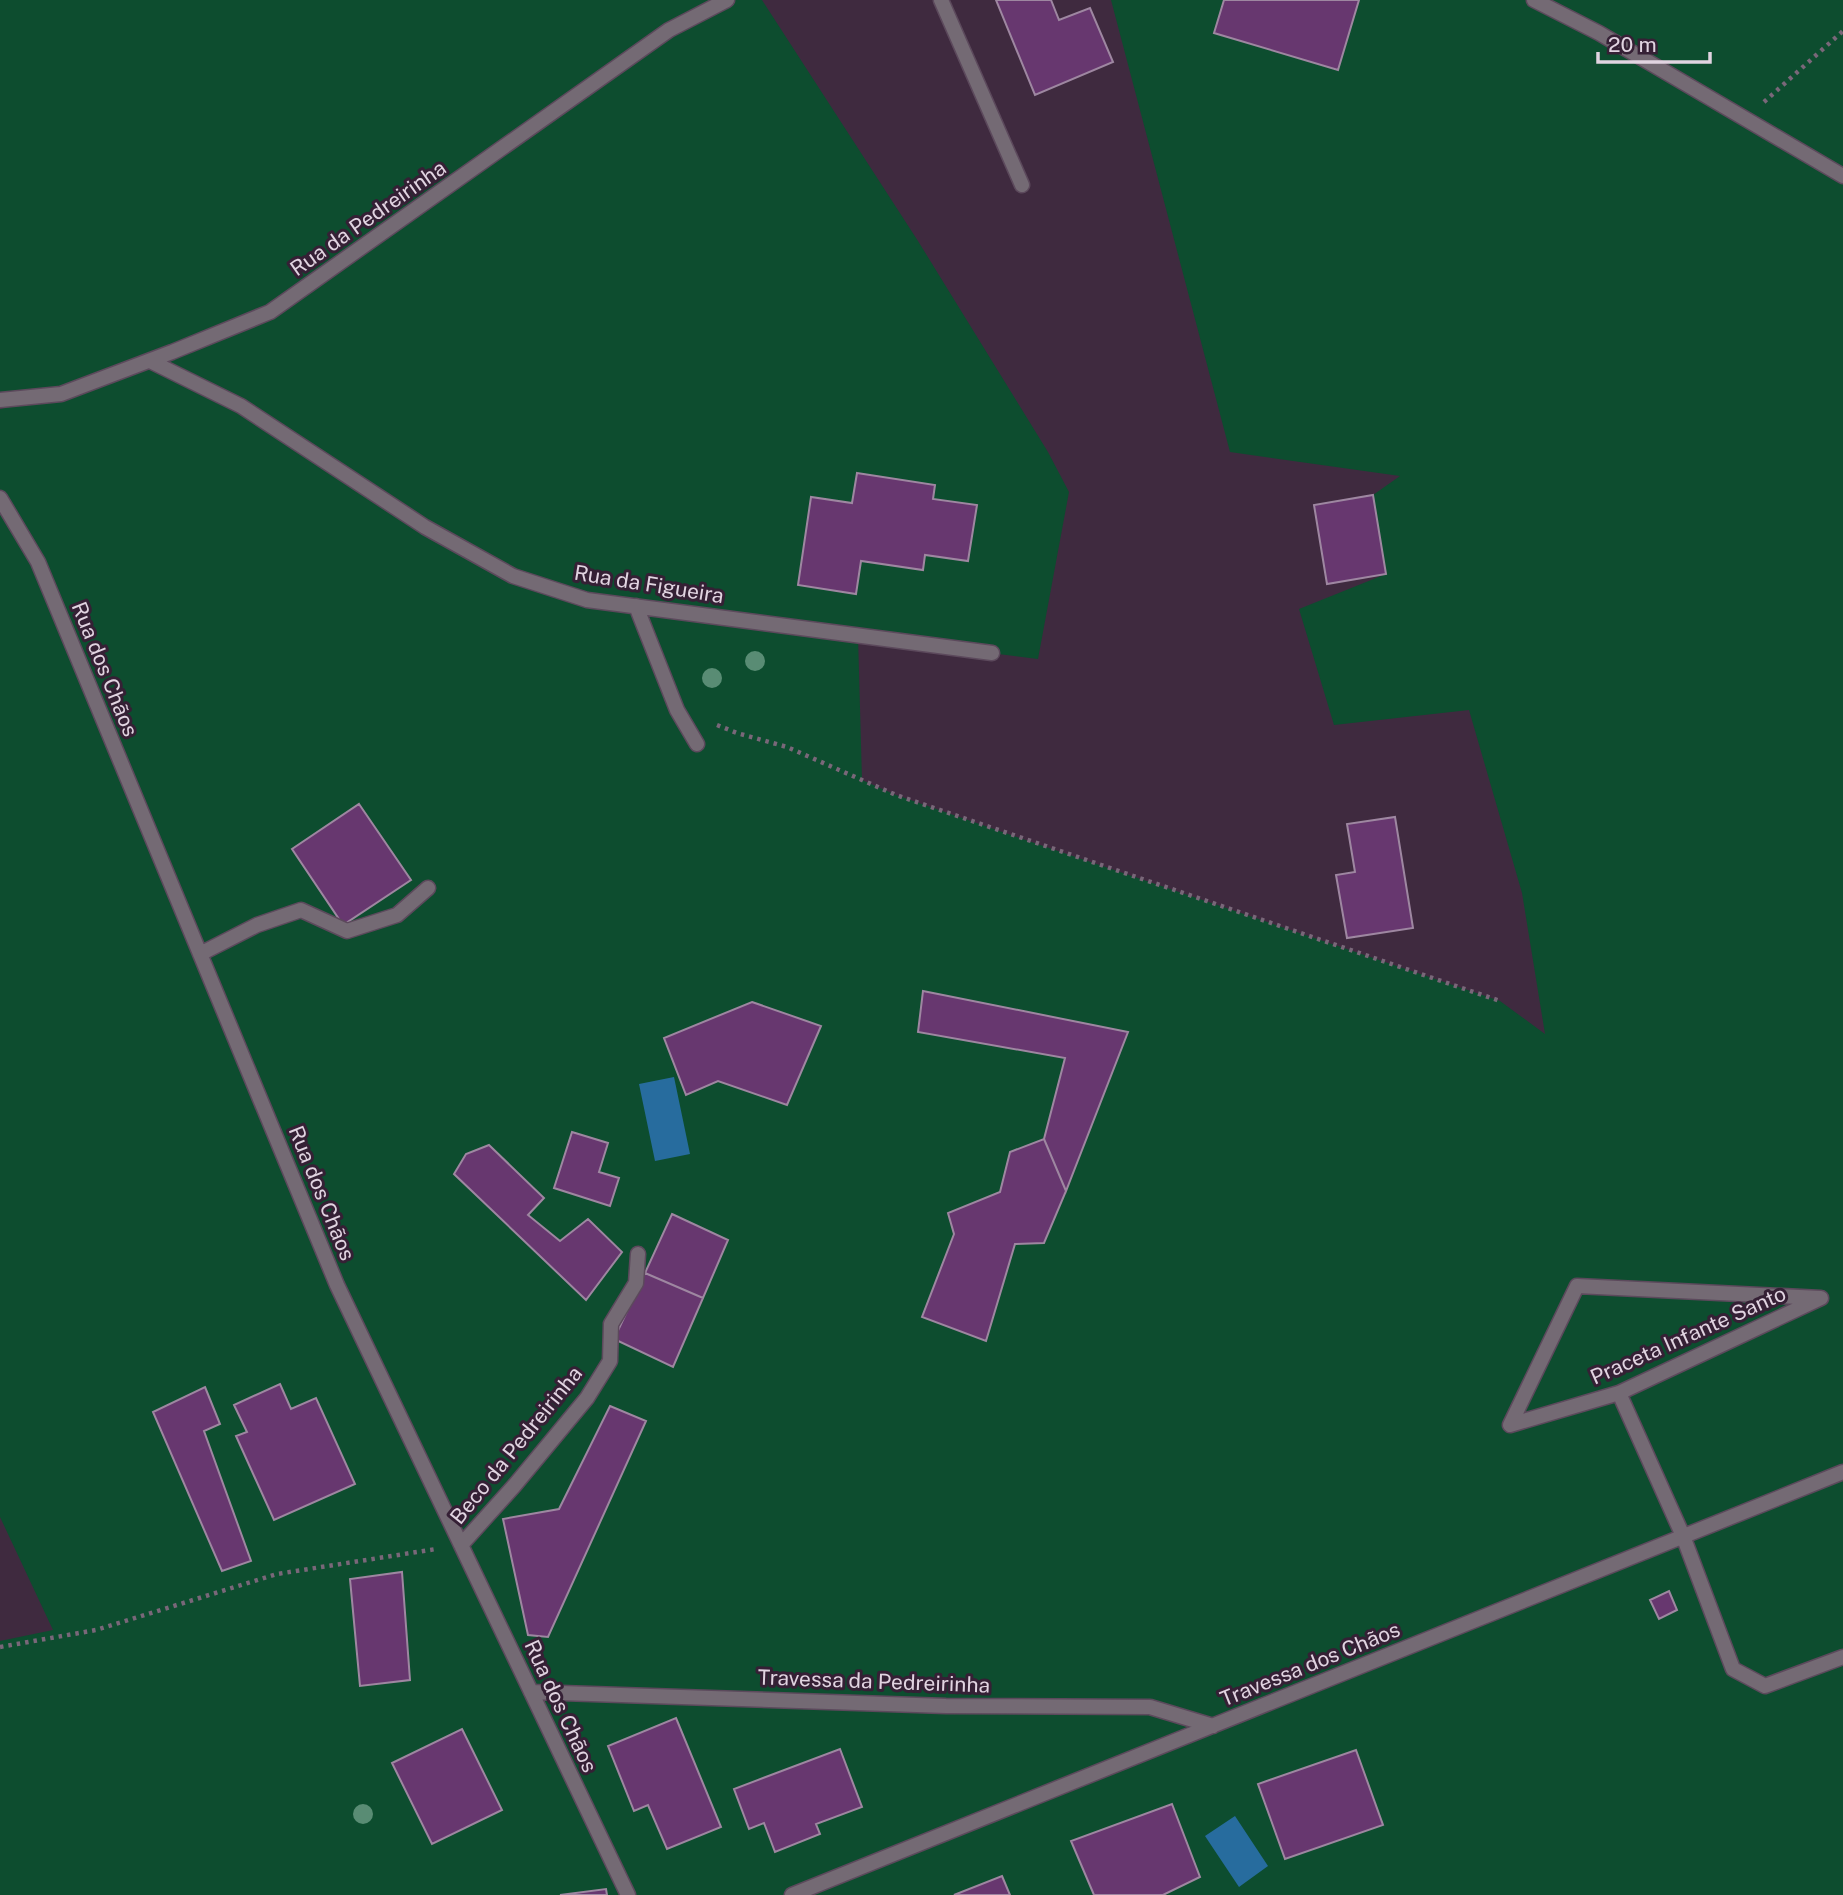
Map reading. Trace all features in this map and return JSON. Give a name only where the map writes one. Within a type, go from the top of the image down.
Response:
[{"type":"street","name":"Rua da Pedreirinha","points":[[0,400],[61,394],[270,312],[669,30],[727,0]]},
{"type":"street","points":[[941,0],[1022,185]]},
{"type":"street","points":[[1534,0],[1599,33],[1843,176]]},
{"type":"street","name":"Rua da Figueira","points":[[150,361],[241,406],[425,527],[513,576],[587,600],[992,653]]},
{"type":"street","name":"Rua dos Chãos","points":[[0,498],[38,562],[337,1284],[628,1895]]},
{"type":"street","points":[[636,606],[677,710],[697,744]]},
{"type":"street","points":[[200,954],[257,925],[301,911],[347,931],[397,915],[428,888]]},
{"type":"street","name":"Beco da Pedreirinha","points":[[461,1545],[587,1398],[610,1361],[611,1324],[636,1283],[638,1254]]},
{"type":"street","name":"Praceta Infante Santo","points":[[1577,1286],[1821,1298],[1758,1328],[1619,1393],[1510,1425],[1577,1286]]},
{"type":"street","points":[[1619,1393],[1683,1536],[1733,1668],[1765,1686],[1843,1657]]},
{"type":"street","name":"Travessa dos Chãos","points":[[792,1895],[1843,1472]]},
{"type":"street","name":"Travessa da Pedreirinha","points":[[531,1692],[946,1706],[1150,1707],[1213,1726]]},
{"type":"path","points":[[1745,119],[1843,31]]},
{"type":"path","points":[[677,710],[737,733],[788,747],[896,795],[1500,1000]]},
{"type":"path","points":[[0,1647],[96,1630],[277,1574],[461,1545]]},
{"type":"green space","points":[[0,0],[762,0],[918,241],[1048,452],[1069,492],[1038,659],[858,636],[862,780],[896,795],[1011,835],[1500,1001],[1545,1034],[1522,893],[1469,710],[1334,725],[1299,609],[1386,574],[1373,495],[1400,476],[1230,452],[1111,0],[1843,0],[1843,1895],[0,1895],[0,1641],[53,1630],[0,1517],[0,409],[54,396],[0,400]]},
{"type":"water","points":[[674,1077],[690,1154],[655,1161],[639,1084]]},
{"type":"water","points":[[1235,1816],[1268,1866],[1239,1887],[1205,1836]]},
{"type":"building","points":[[996,0],[1051,0],[1059,20],[1090,8],[1113,62],[1035,95]]},
{"type":"building","points":[[1224,0],[1359,0],[1338,70],[1214,33]]},
{"type":"building","points":[[857,473],[935,485],[933,499],[977,505],[968,561],[925,555],[923,570],[861,561],[856,594],[798,585],[811,497],[852,503]]},
{"type":"building","points":[[1373,495],[1386,574],[1327,584],[1314,505]]},
{"type":"building","points":[[359,804],[411,880],[343,925],[292,849]]},
{"type":"building","points":[[1395,817],[1413,928],[1347,938],[1336,875],[1355,872],[1347,824]]},
{"type":"building","points":[[923,991],[1128,1032],[1066,1191],[1044,1139],[1065,1058],[918,1032]]},
{"type":"building","points":[[752,1002],[821,1026],[787,1105],[718,1081],[686,1095],[664,1038]]},
{"type":"building","points":[[572,1132],[608,1143],[599,1172],[619,1178],[610,1206],[554,1188]]},
{"type":"building","points":[[1044,1139],[1066,1191],[1044,1243],[1015,1244],[986,1341],[922,1317],[954,1234],[948,1213],[1000,1192],[1010,1152]]},
{"type":"building","points":[[489,1145],[544,1198],[528,1215],[560,1241],[588,1219],[622,1252],[586,1300],[454,1174],[466,1154]]},
{"type":"building","points":[[672,1214],[728,1240],[703,1298],[645,1273]]},
{"type":"building","points":[[645,1273],[703,1298],[673,1367],[614,1339]]},
{"type":"building","points":[[280,1384],[291,1409],[316,1398],[355,1484],[274,1520],[236,1436],[247,1432],[234,1405]]},
{"type":"building","points":[[205,1387],[220,1424],[204,1431],[251,1561],[222,1571],[153,1412]]},
{"type":"building","points":[[610,1406],[646,1421],[548,1637],[528,1635],[503,1519],[559,1509]]},
{"type":"building","points":[[402,1572],[410,1680],[360,1686],[350,1579]]},
{"type":"building","points":[[1669,1591],[1677,1610],[1659,1619],[1650,1600]]},
{"type":"building","points":[[676,1718],[721,1827],[667,1849],[648,1805],[634,1811],[608,1746]]},
{"type":"building","points":[[462,1729],[502,1810],[432,1844],[392,1763]]},
{"type":"building","points":[[840,1749],[862,1807],[816,1824],[820,1834],[775,1852],[764,1823],[749,1829],[734,1789]]},
{"type":"building","points":[[1356,1750],[1383,1825],[1285,1859],[1258,1784]]},
{"type":"building","points":[[1172,1804],[1200,1877],[1163,1895],[1094,1895],[1071,1841]]},
{"type":"building","points":[[1002,1876],[1010,1895],[954,1895]]},
{"type":"building","points":[[606,1889],[607,1895],[560,1895]]}]
